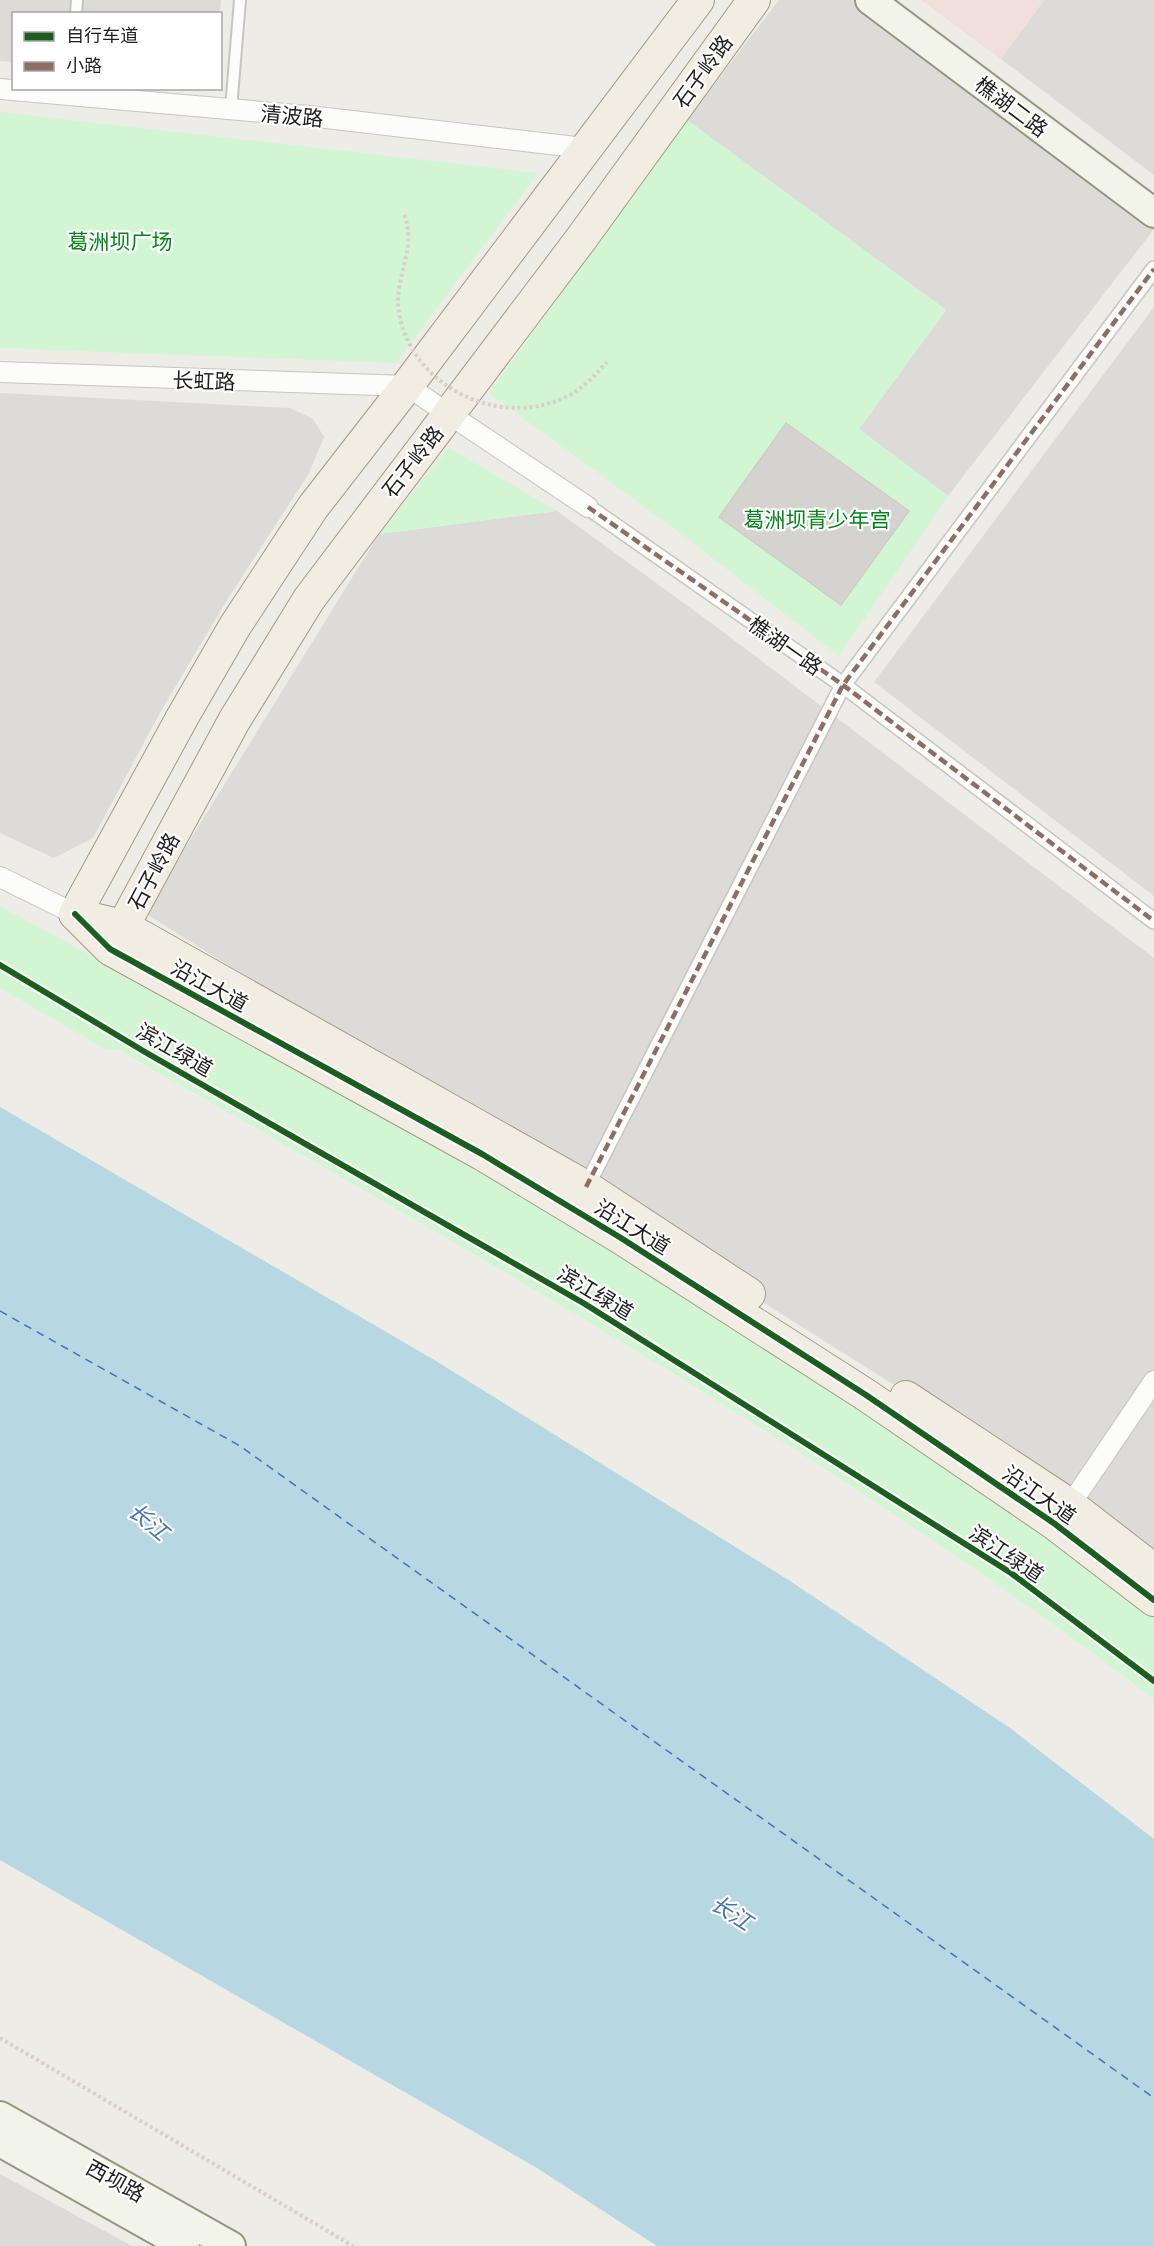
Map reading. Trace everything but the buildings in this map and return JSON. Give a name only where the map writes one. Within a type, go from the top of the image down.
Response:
[{"type":"main road","points":[[75,914],[235,626],[313,507],[698,0]]},
{"type":"main road","name":"石子岭路","points":[[117,937],[234,721],[309,599],[581,239],[754,0]]},
{"type":"main road","name":"樵湖二路","points":[[870,0],[1154,213]]},
{"type":"main road","name":"樵湖二路","points":[[896,0],[1154,196]]},
{"type":"main road","name":"沿江大道","points":[[75,914],[586,1187],[1070,1505],[1154,1570]]},
{"type":"main road","name":"沿江大道","points":[[117,937],[621,1238],[866,1395],[1055,1524],[1154,1600]]},
{"type":"main road","name":"西坝路","points":[[0,2116],[231,2246]]},
{"type":"main road","name":"西坝路","points":[[0,2142],[185,2246]]},
{"type":"street","name":"清波路","points":[[0,89],[231,109],[584,148]]},
{"type":"street","points":[[586,1187],[843,685],[1154,269]]},
{"type":"street","name":"长虹路","points":[[0,372],[407,386]]},
{"type":"street","name":"樵湖一路","points":[[407,386],[588,507],[843,685],[1154,921]]},
{"type":"street","points":[[0,877],[75,914]]},
{"type":"street","points":[[1070,1505],[1154,1381]]},
{"type":"lane","points":[[231,109],[240,0]]},
{"type":"path","points":[[404,216],[410,230],[399,282],[399,312],[406,337],[416,354],[442,381],[476,402],[503,409],[523,409],[565,398],[583,387],[607,362]]},
{"type":"path","points":[[0,2038],[353,2246]]},
{"type":"shaded area","points":[[0,0],[221,0],[220,12],[12,12],[12,62],[0,61]]},
{"type":"shaded area","points":[[779,0],[856,0],[1154,222],[1154,229],[948,496],[859,429],[946,310],[687,120]]},
{"type":"shaded area","points":[[921,0],[1044,0],[1001,59]]},
{"type":"shaded area","points":[[1044,0],[1154,0],[1154,175],[1001,59]]},
{"type":"shaded area","points":[[1154,307],[1154,896],[874,682]]},
{"type":"shaded area","points":[[0,393],[290,408],[313,419],[324,437],[308,475],[227,600],[161,711],[93,838],[54,858],[0,833]]},
{"type":"shaded area","points":[[557,511],[710,622],[1154,958],[1154,1565],[1010,1458],[145,913],[379,534]]},
{"type":"shaded area","points":[[0,2174],[132,2246],[0,2246]]},
{"type":"green space","name":"葛洲坝广场","points":[[0,112],[538,173],[396,363],[0,348]]},
{"type":"green space","name":"葛洲坝青少年宫","points":[[687,120],[946,310],[859,429],[948,496],[839,656],[684,536],[489,393]]},
{"type":"green space","points":[[449,448],[557,511],[379,534]]},
{"type":"green space","points":[[0,906],[538,1199],[882,1418],[1154,1610],[1154,1699],[1032,1609],[906,1522],[648,1358],[384,1202],[119,1050],[107,1050],[0,988]]},
{"type":"water","name":"长江","points":[[0,1107],[436,1361],[790,1581],[1010,1728],[1154,1839],[1154,2246],[657,2246],[537,2168],[0,1860]]},
{"type":"ferry route","points":[[0,1311],[240,1446],[1154,2098]]},
{"type":"marked path","points":[[586,1187],[843,685],[1154,269]]},
{"type":"marked path","points":[[588,507],[843,685],[1154,921]]},
{"type":"cycle path","points":[[75,914],[110,949],[482,1154],[621,1238],[866,1395],[1055,1524],[1154,1600]]},
{"type":"cycle path","name":"滨江绿道","points":[[0,965],[145,1052],[585,1304],[1011,1573],[1154,1681]]}]
